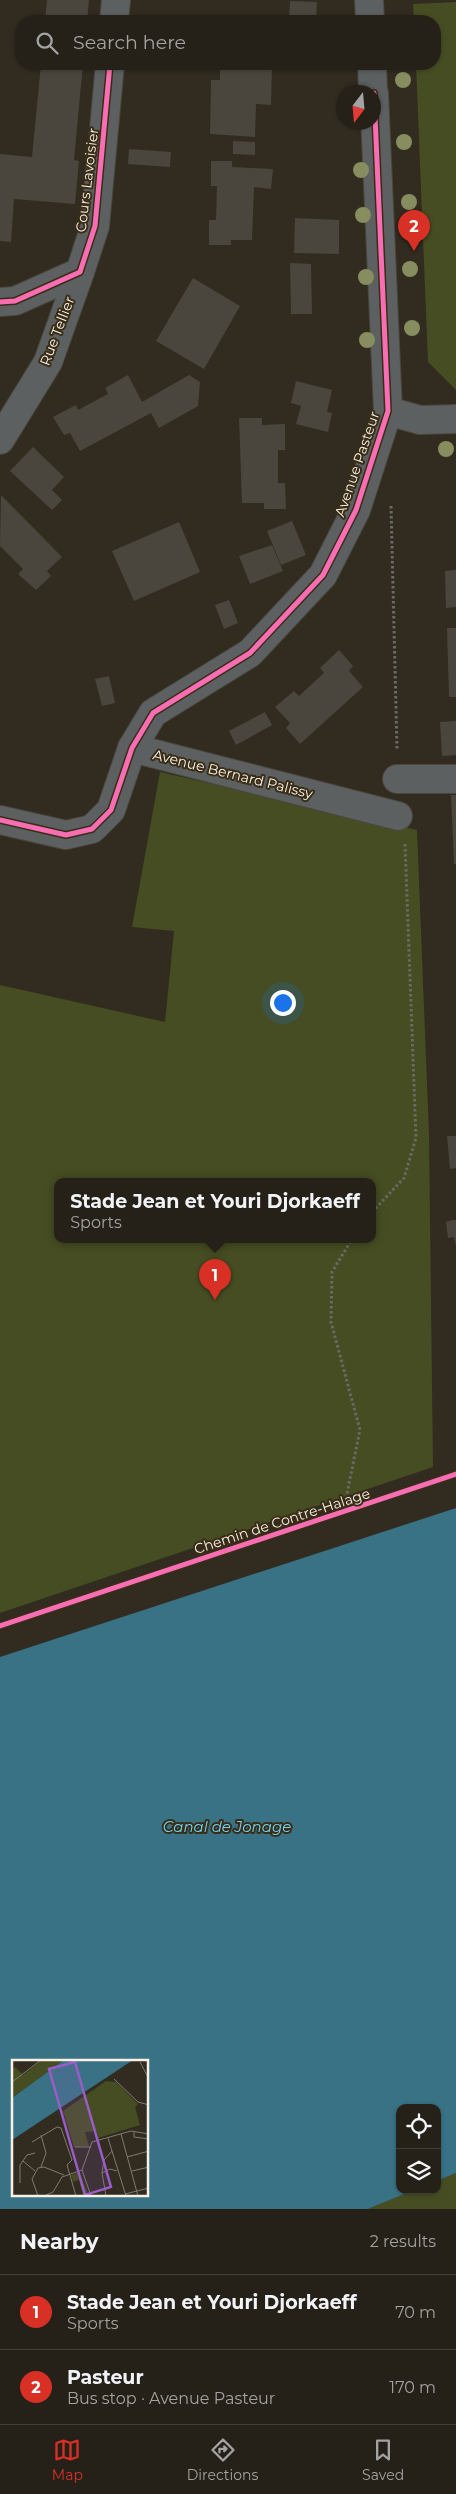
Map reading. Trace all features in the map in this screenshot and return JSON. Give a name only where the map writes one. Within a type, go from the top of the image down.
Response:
[{"type":"street","points":[[115,15],[116,0]]},
{"type":"street","points":[[369,0],[370,15]]},
{"type":"street","name":"Cours Lavoisier","points":[[80,272],[95,226],[109,70]]},
{"type":"street","name":"Avenue Pasteur","points":[[372,70],[373,85]]},
{"type":"street","name":"Avenue Pasteur","points":[[132,748],[153,713],[250,654],[323,575],[356,510],[388,410],[376,130]]},
{"type":"street","points":[[0,302],[15,301],[80,272]]},
{"type":"street","name":"Rue Tellier","points":[[0,440],[48,362],[80,272]]},
{"type":"street","points":[[388,410],[420,420],[456,419]]},
{"type":"street","points":[[0,820],[66,835],[92,829],[111,810],[132,748]]},
{"type":"street","name":"Avenue Bernard Palissy","points":[[132,748],[398,816]]},
{"type":"street","points":[[397,779],[456,779]]},
{"type":"path","points":[[343,1513],[360,1430],[331,1322],[332,1272],[350,1243]]},
{"type":"green space","points":[[456,2],[456,390],[428,362],[416,70],[441,70],[441,15],[414,15],[413,4]]},
{"type":"green space","points":[[160,772],[417,830],[429,1134],[433,1467],[0,1613],[0,985],[165,1022],[174,931],[132,927]]},
{"type":"green space","points":[[456,2173],[456,2209],[368,2209],[404,2194],[441,2194],[441,2179]]},
{"type":"water","name":"Canal de Jonage","points":[[456,1508],[456,2173],[441,2179],[441,2104],[396,2104],[396,2194],[404,2194],[368,2209],[0,2209],[0,1657]]},
{"type":"building","points":[[47,0],[89,0],[88,15],[46,15]]},
{"type":"building","points":[[290,1],[317,2],[316,15],[289,15]]},
{"type":"building","points":[[40,70],[82,70],[74,160],[79,161],[75,204],[14,199],[11,242],[0,241],[0,154],[32,157]]},
{"type":"building","points":[[220,70],[272,70],[271,105],[256,104],[255,137],[210,134],[211,80],[220,80]]},
{"type":"building","points":[[233,141],[255,142],[255,155],[233,154]]},
{"type":"building","points":[[129,149],[171,152],[170,167],[128,164]]},
{"type":"building","points":[[211,161],[232,161],[232,167],[273,169],[271,189],[254,187],[252,240],[231,240],[231,245],[209,245],[209,220],[216,220],[217,186],[211,186]]},
{"type":"building","points":[[295,218],[339,220],[339,254],[294,253]]},
{"type":"building","points":[[290,263],[311,264],[312,314],[291,314]]},
{"type":"building","points":[[193,278],[240,306],[204,369],[156,341]]},
{"type":"building","points":[[128,375],[142,402],[189,375],[200,382],[198,406],[159,428],[151,413],[80,451],[70,433],[64,435],[53,417],[76,405],[78,410],[108,394],[105,388]]},
{"type":"building","points":[[296,381],[332,390],[327,412],[332,413],[328,432],[296,424],[301,406],[291,403]]},
{"type":"building","points":[[239,418],[262,418],[262,425],[285,424],[285,450],[278,450],[278,483],[285,483],[286,509],[264,509],[264,503],[242,503]]},
{"type":"building","points":[[33,447],[64,477],[52,490],[62,500],[52,510],[10,471]]},
{"type":"building","points":[[1,495],[62,557],[47,571],[51,576],[36,590],[18,574],[23,569],[0,546]]},
{"type":"building","points":[[292,521],[306,555],[281,565],[267,531]]},
{"type":"building","points":[[179,522],[200,572],[134,601],[112,551]]},
{"type":"building","points":[[272,545],[283,571],[250,584],[239,556]]},
{"type":"building","points":[[456,570],[456,607],[446,608],[445,571]]},
{"type":"building","points":[[229,600],[238,623],[224,629],[215,605]]},
{"type":"building","points":[[447,628],[456,628],[456,697],[449,697]]},
{"type":"building","points":[[339,650],[353,666],[349,671],[363,687],[300,744],[286,728],[290,723],[275,707],[294,691],[299,696],[324,673],[320,668]]},
{"type":"building","points":[[109,676],[115,703],[102,706],[95,679]]},
{"type":"building","points":[[265,712],[272,725],[236,745],[229,731]]},
{"type":"building","points":[[456,721],[456,755],[442,756],[440,722]]},
{"type":"building","points":[[451,795],[456,795],[456,864],[454,864]]},
{"type":"building","points":[[447,1136],[456,1136],[456,1168],[450,1169]]},
{"type":"building","points":[[456,1220],[456,1246],[454,1237],[448,1238],[446,1222]]},
{"type":"cycle path","points":[[0,302],[15,301],[80,272],[95,226],[109,70]]},
{"type":"cycle path","points":[[0,820],[66,835],[92,829],[111,810],[132,748],[153,713],[250,653],[323,575],[356,510],[388,411],[376,130]]},
{"type":"cycle path","name":"Chemin de Contre-Halage","points":[[0,1626],[456,1474]]},
{"type":"place","name":"Pasteur","points":[[414,251]]},
{"type":"place","name":"Stade Jean et Youri Djorkaeff","points":[[215,1300]]}]
